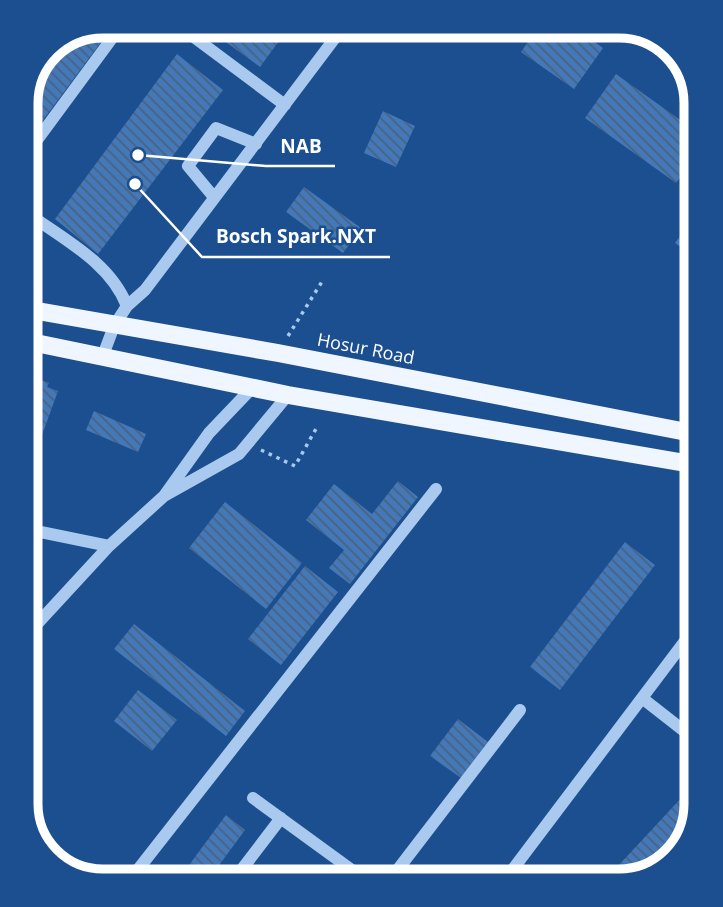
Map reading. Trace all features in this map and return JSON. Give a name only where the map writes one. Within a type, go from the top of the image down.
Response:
[{"type":"main road","name":"Hosur Road","points":[[39,311],[278,353],[684,431]]},
{"type":"main road","points":[[39,344],[288,396],[684,463]]},
{"type":"lane","points":[[39,137],[112,38]]},
{"type":"lane","points":[[195,38],[285,105]]},
{"type":"lane","points":[[102,358],[114,326],[127,306],[145,290],[335,38]]},
{"type":"lane","points":[[214,196],[188,166],[216,128],[256,144]]},
{"type":"lane","points":[[39,221],[110,274],[127,306]]},
{"type":"lane","points":[[38,623],[109,546],[164,496],[209,433],[251,388]]},
{"type":"lane","points":[[164,496],[239,454],[288,396]]},
{"type":"lane","points":[[138,869],[436,489]]},
{"type":"lane","points":[[38,532],[109,546]]},
{"type":"lane","points":[[513,869],[684,642]]},
{"type":"lane","points":[[642,698],[684,731]]},
{"type":"lane","points":[[398,869],[520,710]]},
{"type":"lane","points":[[253,798],[351,869]]},
{"type":"lane","points":[[242,869],[281,818]]},
{"type":"path","points":[[278,353],[323,280]]},
{"type":"path","points":[[323,338],[384,349]]},
{"type":"path","points":[[258,448],[295,466],[317,427]]},
{"type":"building","points":[[104,38],[39,126],[41,86],[52,64],[71,47]]},
{"type":"building","points":[[221,38],[281,38],[260,67]]},
{"type":"building","points":[[530,39],[591,39],[603,48],[574,89],[521,52]]},
{"type":"building","points":[[177,54],[223,90],[98,254],[55,219]]},
{"type":"building","points":[[616,74],[684,123],[684,172],[676,183],[585,118]]},
{"type":"building","points":[[383,111],[415,126],[396,167],[364,153]]},
{"type":"building","points":[[304,187],[361,228],[343,253],[286,212]]},
{"type":"building","points":[[684,231],[684,249],[675,243]]},
{"type":"building","points":[[39,379],[49,383],[47,387],[58,391],[39,445]]},
{"type":"building","points":[[94,411],[146,434],[138,452],[86,430]]},
{"type":"building","points":[[398,481],[418,497],[350,584],[329,568],[344,550],[306,520],[334,484],[372,514]]},
{"type":"building","points":[[225,502],[302,563],[266,609],[189,548]]},
{"type":"building","points":[[625,542],[655,565],[560,690],[530,667]]},
{"type":"building","points":[[305,566],[338,592],[281,665],[248,639]]},
{"type":"building","points":[[134,624],[245,711],[226,736],[114,649]]},
{"type":"building","points":[[138,690],[177,720],[152,751],[114,721]]},
{"type":"building","points":[[458,719],[488,742],[461,778],[430,756]]},
{"type":"building","points":[[684,795],[684,812],[674,840],[656,858],[648,862],[615,869]]},
{"type":"building","points":[[226,815],[245,830],[216,869],[195,869],[189,865]]},
{"type":"place","name":"NAB","points":[[138,155]]},
{"type":"place","name":"Bosch Spark.NXT","points":[[135,184]]}]
